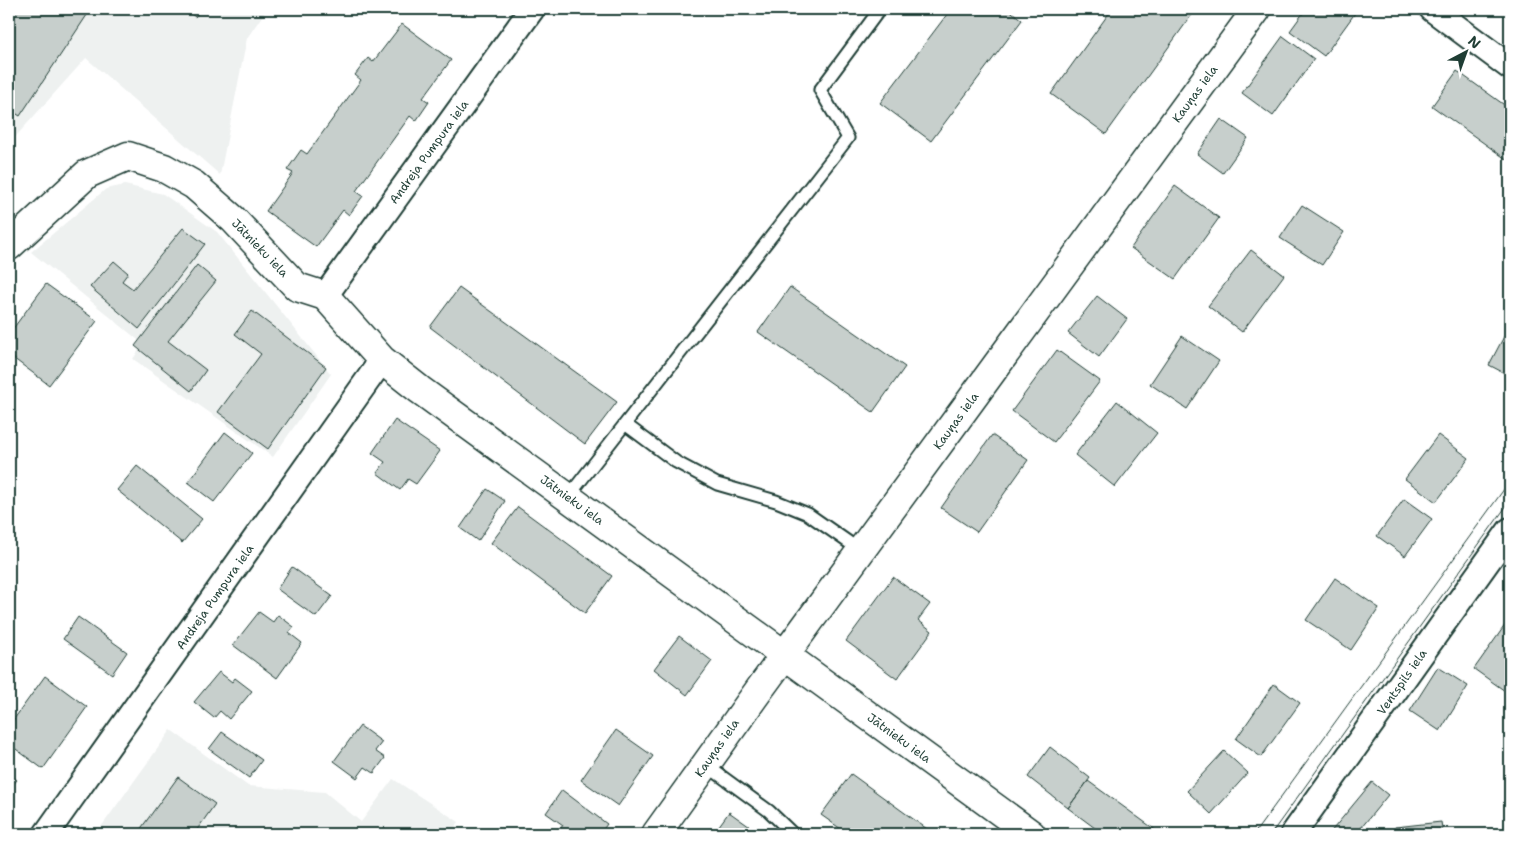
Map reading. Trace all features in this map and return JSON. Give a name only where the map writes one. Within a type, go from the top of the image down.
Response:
[{"type":"street","name":"Andreja Pumpura iela","points":[[325,296],[532,9]]},
{"type":"street","name":"Kauņas iela","points":[[656,834],[784,655],[1257,9]]},
{"type":"street","points":[[1432,9],[1510,67]]},
{"type":"street","name":"Jātnieku iela","points":[[9,246],[87,174],[128,156],[164,168],[194,185],[233,219],[298,287],[325,296],[382,360],[1031,834]]},
{"type":"street","name":"Andreja Pumpura iela","points":[[46,834],[382,360]]},
{"type":"street","name":"Ventspils iela","points":[[1293,834],[1510,530]]},
{"type":"lane","points":[[568,497],[848,138],[820,90],[880,9]]},
{"type":"lane","points":[[625,424],[676,462],[716,484],[776,501],[808,514],[862,551]]},
{"type":"lane","points":[[706,765],[769,811],[793,834]]},
{"type":"shaded area","points":[[9,9],[267,9],[247,38],[220,175],[86,58],[9,144]]},
{"type":"shaded area","points":[[125,185],[163,194],[217,232],[331,374],[273,457],[133,359],[143,344],[31,252],[106,189]]},
{"type":"shaded area","points":[[171,730],[248,786],[325,792],[361,822],[393,779],[459,822],[450,834],[96,834]]},
{"type":"building","points":[[9,9],[91,9],[20,116],[9,109]]},
{"type":"building","points":[[185,9],[201,9],[195,17]]},
{"type":"building","points":[[951,9],[1008,9],[1022,20],[931,141],[880,103]]},
{"type":"building","points":[[1112,9],[1196,9],[1106,134],[1051,94]]},
{"type":"building","points":[[1306,9],[1358,9],[1324,56],[1290,31]]},
{"type":"building","points":[[402,24],[451,60],[423,98],[429,102],[416,121],[410,116],[356,191],[363,196],[349,215],[343,210],[316,247],[266,211],[293,173],[287,170],[301,150],[307,154],[361,80],[355,75],[368,58],[373,62]]},
{"type":"building","points":[[1283,36],[1314,59],[1273,116],[1242,93]]},
{"type":"building","points":[[1457,71],[1510,109],[1510,154],[1506,159],[1432,106]]},
{"type":"building","points":[[1221,119],[1248,138],[1223,173],[1197,154]]},
{"type":"building","points":[[1175,186],[1219,218],[1175,279],[1131,248]]},
{"type":"building","points":[[1302,205],[1344,232],[1322,265],[1280,238]]},
{"type":"building","points":[[183,228],[205,244],[139,329],[90,287],[114,261],[128,273],[122,281],[133,289]]},
{"type":"building","points":[[1251,250],[1284,275],[1242,332],[1208,306]]},
{"type":"building","points":[[197,265],[216,281],[168,341],[206,370],[191,391],[135,346]]},
{"type":"building","points":[[46,284],[97,321],[49,385],[9,355],[9,334]]},
{"type":"building","points":[[790,287],[905,367],[873,412],[758,332]]},
{"type":"building","points":[[459,288],[617,402],[585,444],[430,327]]},
{"type":"building","points":[[1097,296],[1127,319],[1099,357],[1068,333]]},
{"type":"building","points":[[252,311],[326,367],[268,449],[218,412],[261,354],[235,334]]},
{"type":"building","points":[[1510,325],[1510,376],[1489,365]]},
{"type":"building","points":[[1182,336],[1219,361],[1187,409],[1150,384]]},
{"type":"building","points":[[1057,350],[1100,381],[1054,442],[1012,411]]},
{"type":"building","points":[[1117,401],[1157,433],[1115,487],[1075,455]]},
{"type":"building","points":[[395,420],[440,451],[416,484],[408,479],[400,490],[377,473],[385,462],[372,453]]},
{"type":"building","points":[[225,432],[252,453],[214,502],[188,482]]},
{"type":"building","points":[[992,435],[1028,460],[977,532],[941,508]]},
{"type":"building","points":[[1438,435],[1469,458],[1436,502],[1405,479]]},
{"type":"building","points":[[137,466],[202,519],[182,543],[117,490]]},
{"type":"building","points":[[487,489],[505,501],[478,541],[460,528]]},
{"type":"building","points":[[1404,499],[1432,519],[1405,556],[1377,536]]},
{"type":"building","points":[[518,507],[612,576],[585,613],[491,543]]},
{"type":"building","points":[[292,567],[332,596],[316,617],[277,589]]},
{"type":"building","points":[[893,577],[930,604],[918,620],[932,631],[897,679],[846,641]]},
{"type":"building","points":[[1335,578],[1379,608],[1351,650],[1306,620]]},
{"type":"building","points":[[259,612],[273,622],[278,615],[294,627],[289,633],[302,643],[277,678],[233,645]]},
{"type":"building","points":[[78,617],[127,652],[112,674],[63,639]]},
{"type":"building","points":[[1508,621],[1510,622],[1510,684],[1505,691],[1474,669]]},
{"type":"building","points":[[679,636],[712,661],[687,695],[654,669]]},
{"type":"building","points":[[1438,667],[1468,686],[1440,731],[1410,711]]},
{"type":"building","points":[[219,672],[232,682],[235,678],[252,691],[229,719],[220,711],[214,718],[194,702]]},
{"type":"building","points":[[45,676],[87,707],[43,769],[9,744],[9,726]]},
{"type":"building","points":[[1274,684],[1300,703],[1261,757],[1236,739]]},
{"type":"building","points":[[360,726],[382,742],[375,751],[385,758],[374,773],[365,767],[357,778],[334,761]]},
{"type":"building","points":[[616,730],[653,756],[618,806],[581,780]]},
{"type":"building","points":[[222,732],[262,760],[249,778],[209,749]]},
{"type":"building","points":[[1050,747],[1090,778],[1068,808],[1028,777]]},
{"type":"building","points":[[1224,751],[1248,773],[1211,814],[1187,791]]},
{"type":"building","points":[[9,773],[17,780],[9,789]]},
{"type":"building","points":[[851,774],[934,834],[848,834],[821,815]]},
{"type":"building","points":[[178,777],[215,804],[194,834],[137,834]]},
{"type":"building","points":[[1088,781],[1161,834],[1103,834],[1068,808]]},
{"type":"building","points":[[1372,782],[1388,795],[1356,834],[1329,834]]},
{"type":"building","points":[[562,790],[607,824],[600,834],[557,834],[563,825],[546,813]]},
{"type":"building","points":[[729,812],[760,834],[713,834]]},
{"type":"building","points":[[1441,822],[1443,834],[1396,834],[1395,827]]},
{"type":"tram line","points":[[1254,834],[1510,481]]},
{"type":"tram line","points":[[1271,834],[1510,501]]}]
